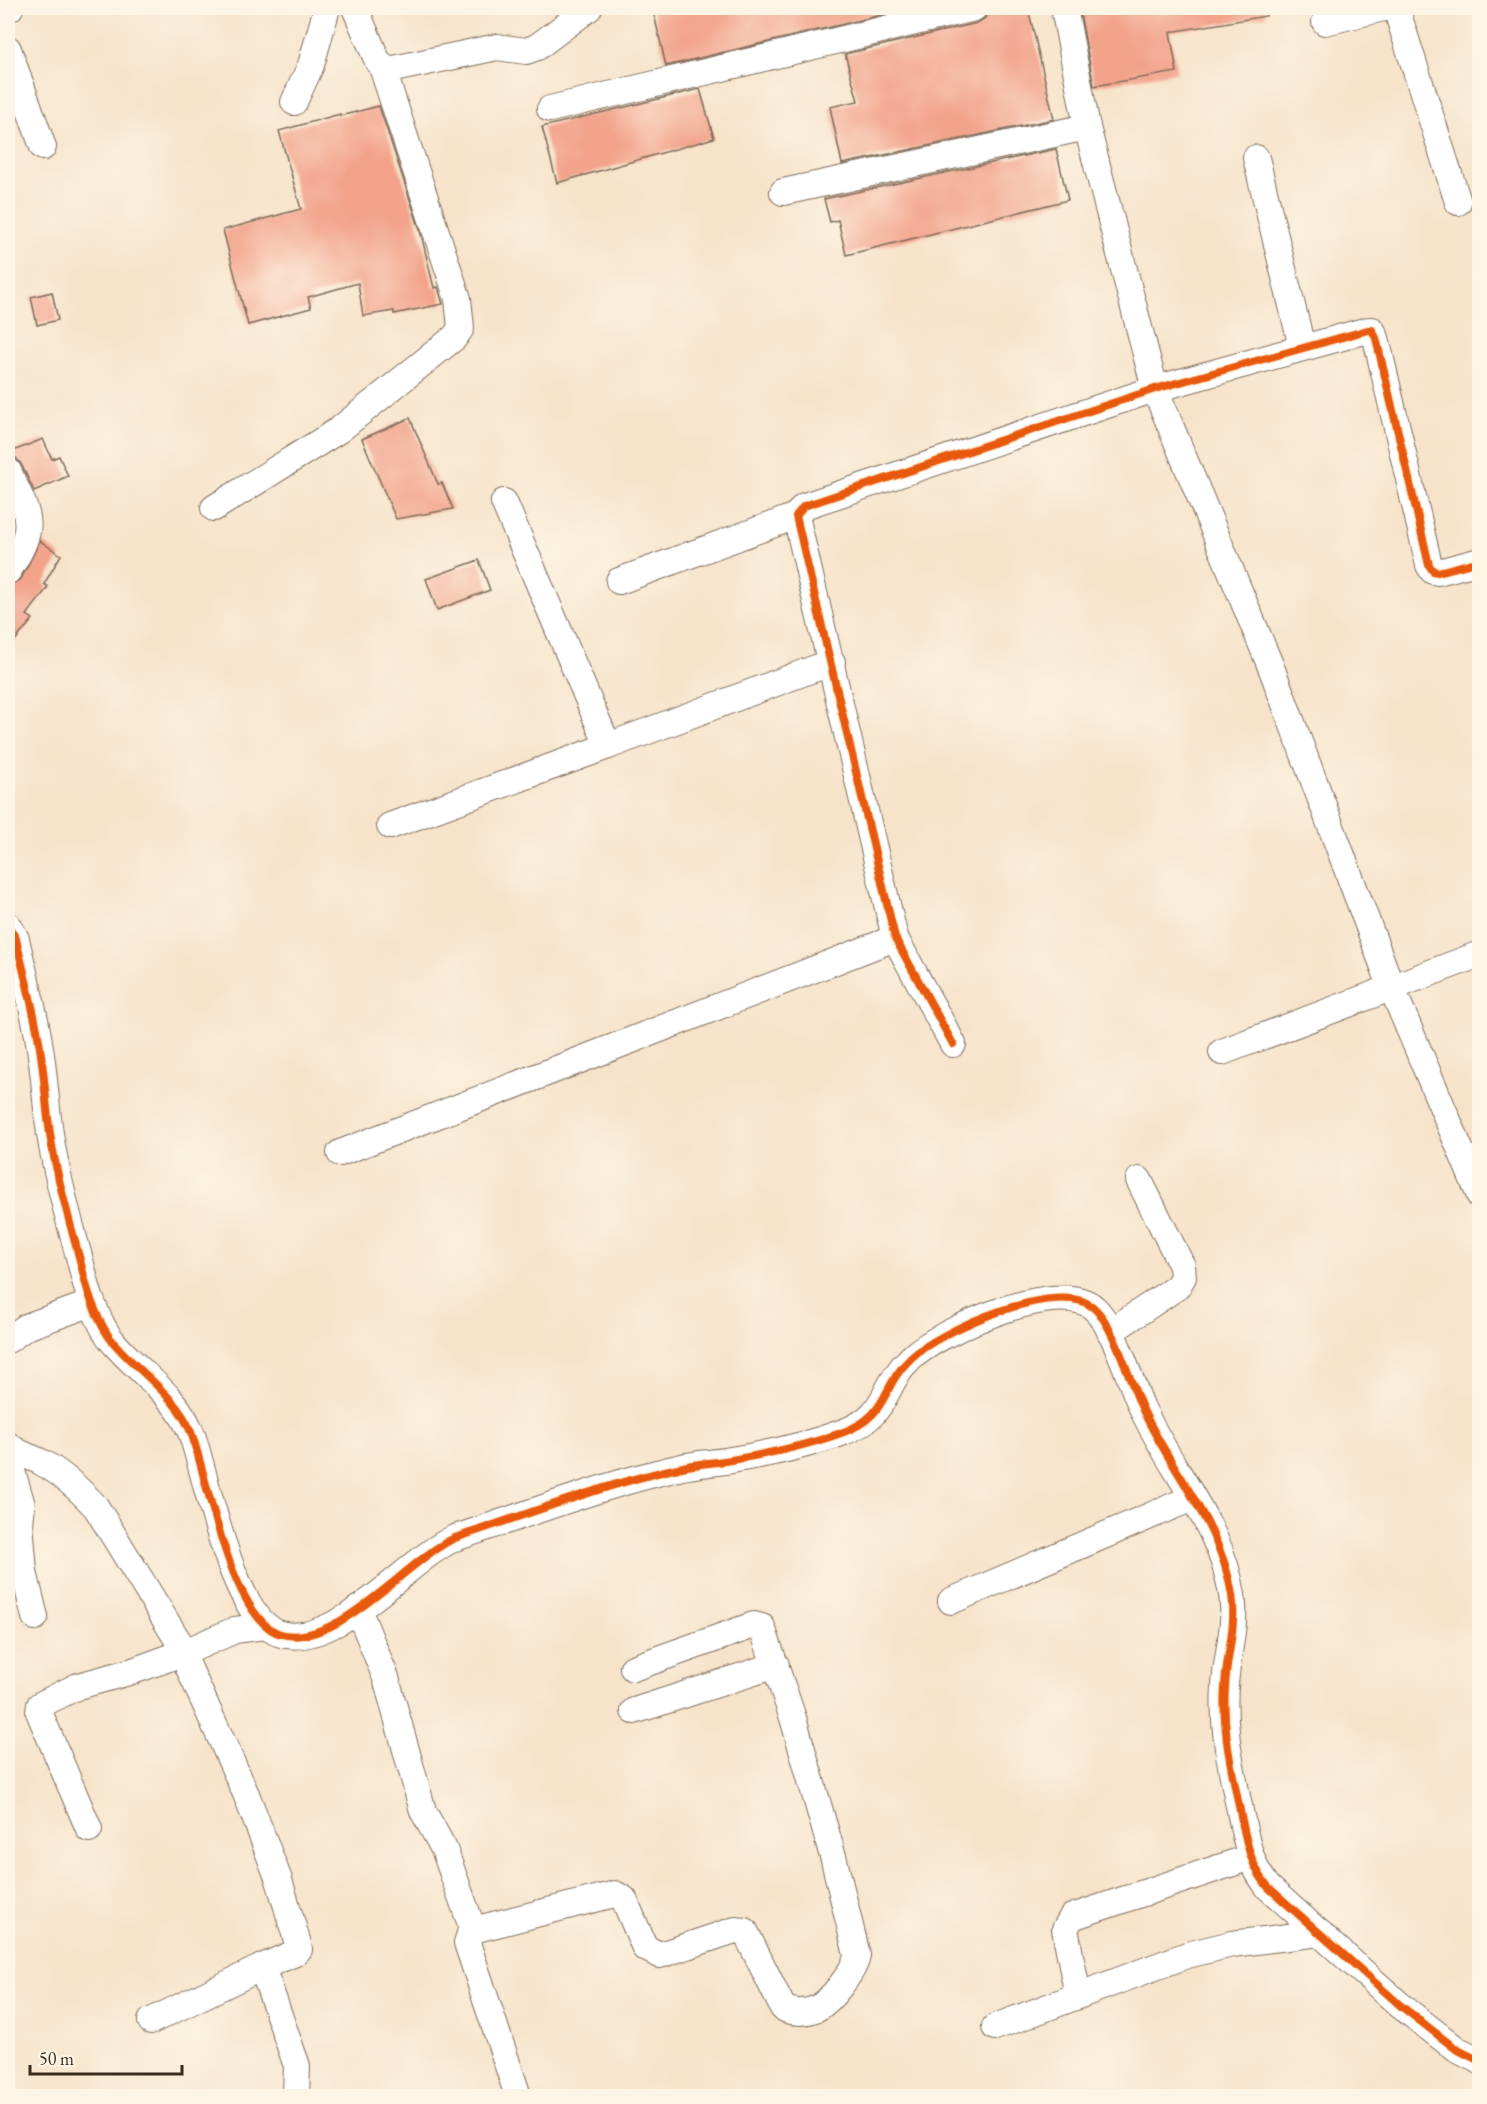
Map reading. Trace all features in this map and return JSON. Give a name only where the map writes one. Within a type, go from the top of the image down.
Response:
[{"type":"street","points":[[294,102],[311,64],[327,8]]},
{"type":"street","points":[[214,508],[339,430],[456,337],[460,328],[458,299],[382,67],[355,8]]},
{"type":"street","points":[[382,67],[389,70],[497,47],[526,51],[537,47],[589,8]]},
{"type":"street","points":[[550,109],[974,8]]},
{"type":"street","points":[[1064,8],[1087,128],[1155,388],[1271,667],[1391,986],[1479,1196]]},
{"type":"street","points":[[1325,22],[1384,8]]},
{"type":"street","points":[[1396,8],[1458,202]]},
{"type":"street","points":[[8,49],[44,147]]},
{"type":"street","points":[[783,192],[1087,128]]},
{"type":"street","points":[[1256,158],[1302,347]]},
{"type":"street","points":[[619,582],[796,516],[804,506],[1155,388],[1372,330],[1429,565],[1432,571],[1438,572],[1479,561]]},
{"type":"street","points":[[8,471],[28,516],[29,528],[24,546],[8,571]]},
{"type":"street","points":[[504,502],[608,746]]},
{"type":"street","points":[[796,516],[895,938],[952,1044]]},
{"type":"street","points":[[390,826],[832,662]]},
{"type":"street","points":[[8,925],[16,939],[40,1046],[58,1178],[92,1303],[113,1342],[176,1406],[191,1433],[215,1522],[254,1611],[266,1626],[280,1634],[298,1636],[320,1629],[358,1609],[392,1586],[434,1549],[455,1538],[638,1478],[681,1467],[735,1459],[811,1443],[862,1425],[874,1415],[900,1370],[913,1356],[984,1317],[1016,1306],[1068,1296],[1085,1301],[1097,1310],[1110,1332],[1162,1450],[1192,1498],[1220,1552],[1233,1596],[1233,1634],[1225,1683],[1224,1733],[1251,1857],[1268,1887],[1401,2006],[1456,2049],[1479,2061]]},
{"type":"street","points":[[340,1153],[895,938]]},
{"type":"street","points":[[1222,1052],[1479,954]]},
{"type":"street","points":[[1110,1332],[1177,1287],[1183,1277],[1182,1266],[1139,1180]]},
{"type":"street","points":[[8,1340],[26,1327],[92,1303]]},
{"type":"street","points":[[35,1617],[24,1572],[20,1523],[22,1505],[11,1468],[13,1449],[50,1467],[82,1492],[96,1507],[183,1652],[246,1794],[279,1880],[298,1944],[299,1949],[295,1953],[151,2021]]},
{"type":"street","points":[[951,1601],[1192,1498]]},
{"type":"street","points":[[358,1609],[388,1687],[423,1811],[444,1849],[472,1927],[467,1943],[518,2097]]},
{"type":"street","points":[[472,1927],[481,1928],[615,1894],[620,1895],[645,1948],[651,1954],[660,1955],[735,1930],[745,1931],[783,2008],[795,2012],[820,2006],[852,1971],[857,1955],[834,1860],[765,1633],[759,1625],[633,1668]]},
{"type":"street","points":[[89,1829],[39,1712],[40,1705],[78,1686],[133,1671],[235,1630],[266,1626]]},
{"type":"street","points":[[634,1711],[776,1665]]},
{"type":"street","points":[[1078,1996],[1065,1929],[1072,1917],[1251,1857]]},
{"type":"street","points":[[995,2027],[1205,1951],[1320,1933]]},
{"type":"street","points":[[262,1967],[297,2066],[296,2097]]},
{"type":"building","points":[[665,8],[911,8],[666,66],[653,10]]},
{"type":"building","points":[[989,8],[1028,8],[1054,119],[842,164],[830,107],[858,101],[845,54],[977,23],[985,18]]},
{"type":"building","points":[[1079,8],[1265,8],[1266,16],[1170,32],[1177,72],[1094,86]]},
{"type":"building","points":[[700,89],[714,138],[557,183],[542,127]]},
{"type":"building","points":[[379,106],[420,230],[434,288],[438,287],[443,304],[394,314],[394,311],[363,316],[358,283],[308,297],[311,308],[248,325],[223,230],[301,209],[279,131]]},
{"type":"building","points":[[1056,149],[1068,200],[846,255],[838,220],[830,222],[824,199]]},
{"type":"building","points":[[52,292],[58,320],[37,325],[31,297]]},
{"type":"building","points":[[410,418],[438,484],[442,483],[453,509],[396,519],[362,439]]},
{"type":"building","points":[[43,439],[52,459],[59,456],[68,476],[34,491],[21,464],[16,458],[8,456],[8,453]]},
{"type":"building","points":[[40,541],[61,555],[44,584],[48,587],[27,615],[33,619],[8,649],[8,586],[21,579]]},
{"type":"building","points":[[479,560],[490,590],[437,610],[426,579]]},
{"type":"cycle path","points":[[953,1044],[895,938],[796,516],[804,506],[1155,389],[1372,330],[1376,338],[1429,565],[1433,571],[1438,572],[1480,561]]},
{"type":"cycle path","points":[[8,925],[16,939],[38,1034],[53,1154],[86,1286],[110,1339],[168,1397],[186,1421],[235,1577],[249,1603],[264,1623],[281,1634],[303,1635],[326,1628],[372,1600],[436,1549],[455,1538],[594,1491],[650,1475],[685,1466],[777,1451],[841,1433],[869,1418],[883,1400],[901,1369],[911,1358],[947,1334],[1001,1311],[1029,1303],[1055,1299],[1078,1300],[1094,1308],[1108,1327],[1154,1433],[1207,1522],[1226,1570],[1233,1607],[1224,1703],[1226,1733],[1245,1835],[1257,1870],[1268,1887],[1401,2006],[1456,2049],[1480,2061]]}]
